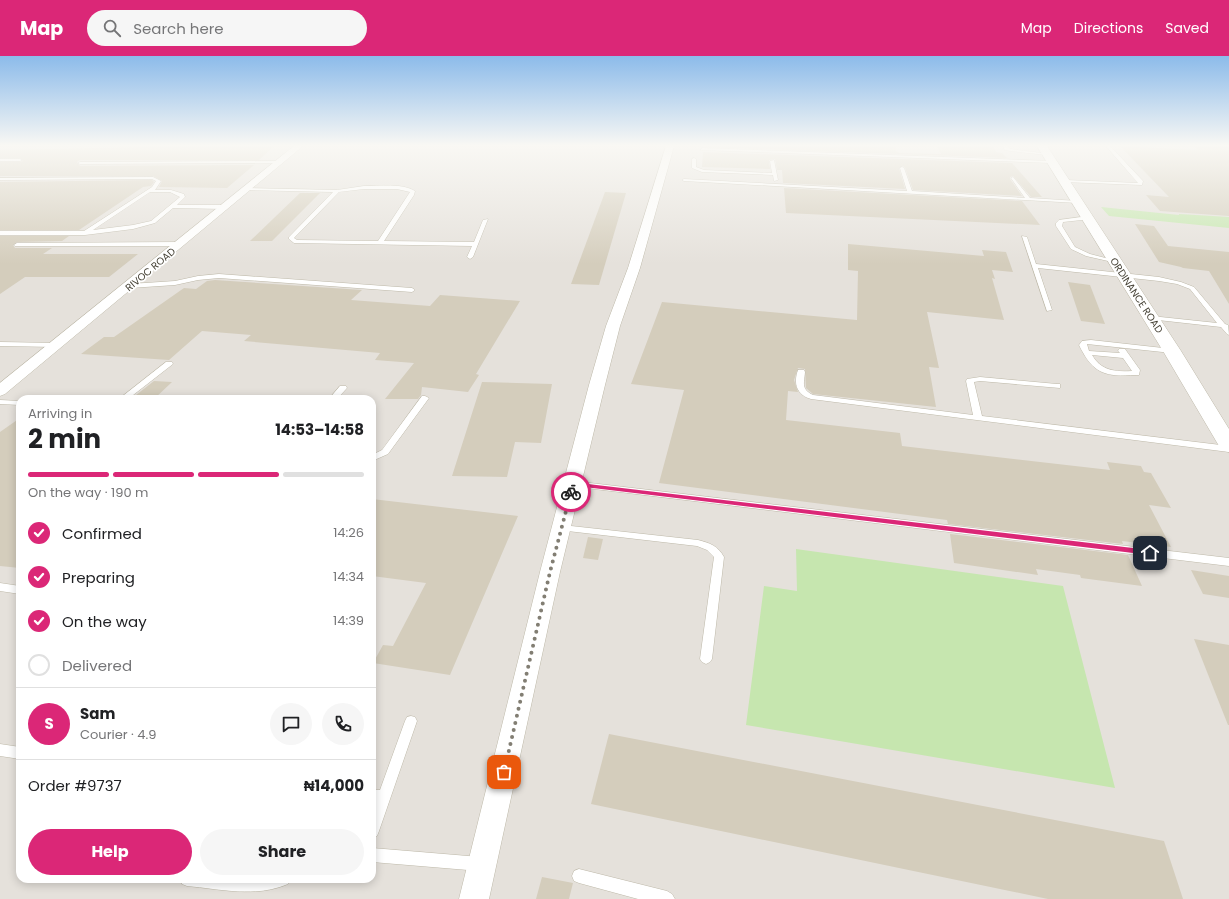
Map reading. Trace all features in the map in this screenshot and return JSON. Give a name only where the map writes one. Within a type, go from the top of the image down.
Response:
[{"type":"street","name":"RIVOC ROAD","points":[[0,391],[251,185]]},
{"type":"street","points":[[474,899],[550,572],[597,385],[613,326],[636,261],[658,185]]},
{"type":"street","name":"ORDINANCE ROAD","points":[[1067,185],[1172,351],[1228,444]]},
{"type":"lane","points":[[85,233],[150,191],[155,185]]},
{"type":"lane","points":[[783,185],[1078,202]]},
{"type":"lane","points":[[908,185],[910,192]]},
{"type":"lane","points":[[1018,185],[1028,199]]},
{"type":"lane","points":[[247,189],[337,191],[355,188],[402,188],[413,191],[412,195],[380,243]]},
{"type":"lane","points":[[0,234],[85,233],[119,230],[149,223],[184,197],[182,194],[171,191],[150,191]]},
{"type":"lane","points":[[337,191],[291,238],[296,242],[476,244]]},
{"type":"lane","points":[[173,206],[225,207]]},
{"type":"lane","points":[[1089,218],[1061,221],[1059,223],[1059,226],[1073,248],[1119,268],[1174,281],[1192,288],[1226,326],[1229,333]]},
{"type":"lane","points":[[470,257],[486,220]]},
{"type":"lane","points":[[1024,236],[1049,310]]},
{"type":"lane","points":[[17,245],[179,244]]},
{"type":"lane","points":[[1034,266],[1119,268]]},
{"type":"lane","points":[[130,286],[175,284],[198,278],[219,276],[412,290]]},
{"type":"lane","points":[[1151,318],[1226,326]]},
{"type":"lane","points":[[1118,345],[1136,370],[1136,373],[1106,371],[1100,369],[1095,366],[1083,344],[1084,342],[1118,345],[1172,351]]},
{"type":"lane","points":[[0,344],[57,345]]},
{"type":"lane","points":[[1088,353],[1125,356]]},
{"type":"lane","points":[[129,395],[169,364]]},
{"type":"lane","points":[[801,372],[800,388],[803,393],[811,397],[978,418],[1228,444]]},
{"type":"lane","points":[[978,418],[970,381],[980,379],[1057,386]]},
{"type":"lane","points":[[337,395],[343,388]]},
{"type":"lane","points":[[376,456],[385,452],[425,398]]},
{"type":"lane","points":[[0,402],[16,403]]},
{"type":"lane","points":[[573,484],[1229,562]]},
{"type":"lane","points":[[562,528],[698,543],[710,547],[716,552],[719,557],[706,659]]},
{"type":"lane","points":[[0,587],[16,589]]},
{"type":"lane","points":[[377,797],[411,721]]},
{"type":"lane","points":[[0,750],[16,752]]},
{"type":"lane","points":[[376,855],[483,864]]},
{"type":"lane","points":[[579,876],[666,899]]},
{"type":"lane","points":[[233,883],[256,885],[265,883]]},
{"type":"shaded area","points":[[0,185],[1229,185],[1229,899],[0,899]]},
{"type":"green space","points":[[1101,207],[1179,215],[1229,217],[1229,228],[1109,216]]},
{"type":"green space","points":[[796,549],[1063,586],[1115,788],[746,725],[764,586],[797,591]]},
{"type":"building","points":[[0,185],[151,185],[143,187],[79,230],[0,230]]},
{"type":"building","points":[[160,185],[230,185],[227,188],[159,187]]},
{"type":"building","points":[[831,185],[904,185],[905,189]]},
{"type":"building","points":[[911,185],[1014,185],[1022,196],[913,190]]},
{"type":"building","points":[[1021,185],[1032,185],[1042,197],[1031,197]]},
{"type":"building","points":[[1158,185],[1229,185],[1229,216],[1160,211],[1146,195],[1169,197]]},
{"type":"building","points":[[784,188],[1022,201],[1040,225],[786,213]]},
{"type":"building","points":[[605,192],[626,193],[599,285],[571,284]]},
{"type":"building","points":[[300,193],[320,193],[272,241],[250,241]]},
{"type":"building","points":[[1135,224],[1154,226],[1168,246],[1229,252],[1229,304],[1209,271],[1183,268],[1159,262]]},
{"type":"building","points":[[0,236],[69,236],[62,241],[17,242],[13,245],[15,248],[52,248],[43,254],[138,254],[109,277],[25,277],[0,294]]},
{"type":"building","points":[[848,244],[984,256],[982,250],[1006,252],[1013,272],[992,270],[995,279],[992,278],[1004,320],[927,312],[939,368],[929,367],[936,407],[813,394],[806,388],[805,369],[798,368],[794,380],[798,392],[788,391],[786,420],[900,433],[902,446],[1110,470],[1107,462],[1141,466],[1144,472],[1151,473],[1171,508],[1149,505],[1171,547],[1122,541],[1123,544],[948,524],[947,520],[659,483],[684,390],[631,384],[662,302],[857,320],[858,271],[848,270]]},
{"type":"building","points":[[215,280],[362,290],[351,300],[430,306],[440,295],[520,301],[476,374],[479,375],[468,392],[422,387],[421,395],[418,399],[385,399],[414,363],[375,360],[380,353],[244,341],[251,335],[202,331],[169,360],[81,354],[104,337],[114,337],[184,288],[196,289],[207,281]]},
{"type":"building","points":[[1068,282],[1090,285],[1105,324],[1081,321]]},
{"type":"building","points":[[154,381],[172,382],[158,395],[136,395]]},
{"type":"building","points":[[482,382],[552,384],[541,443],[515,442],[507,477],[452,476]]},
{"type":"building","points":[[16,421],[16,568],[0,566],[0,432]]},
{"type":"building","points":[[376,499],[518,516],[450,675],[376,663],[376,658],[383,645],[393,646],[426,583],[376,577]]},
{"type":"building","points":[[950,534],[1128,555],[1142,586],[1081,578],[1080,575],[1036,569],[1038,575],[954,563]]},
{"type":"building","points":[[588,537],[603,539],[598,560],[583,558]]},
{"type":"building","points":[[1191,570],[1229,576],[1229,598],[1203,594]]},
{"type":"building","points":[[1194,639],[1229,645],[1229,725],[1228,725]]},
{"type":"building","points":[[609,734],[1164,841],[1183,899],[1048,899],[591,804]]},
{"type":"building","points":[[542,877],[573,883],[569,899],[536,899]]},
{"type":"way so far","points":[[504,772],[550,572],[571,492]]},
{"type":"route","points":[[571,492],[573,484],[586,485],[1150,553]]}]
